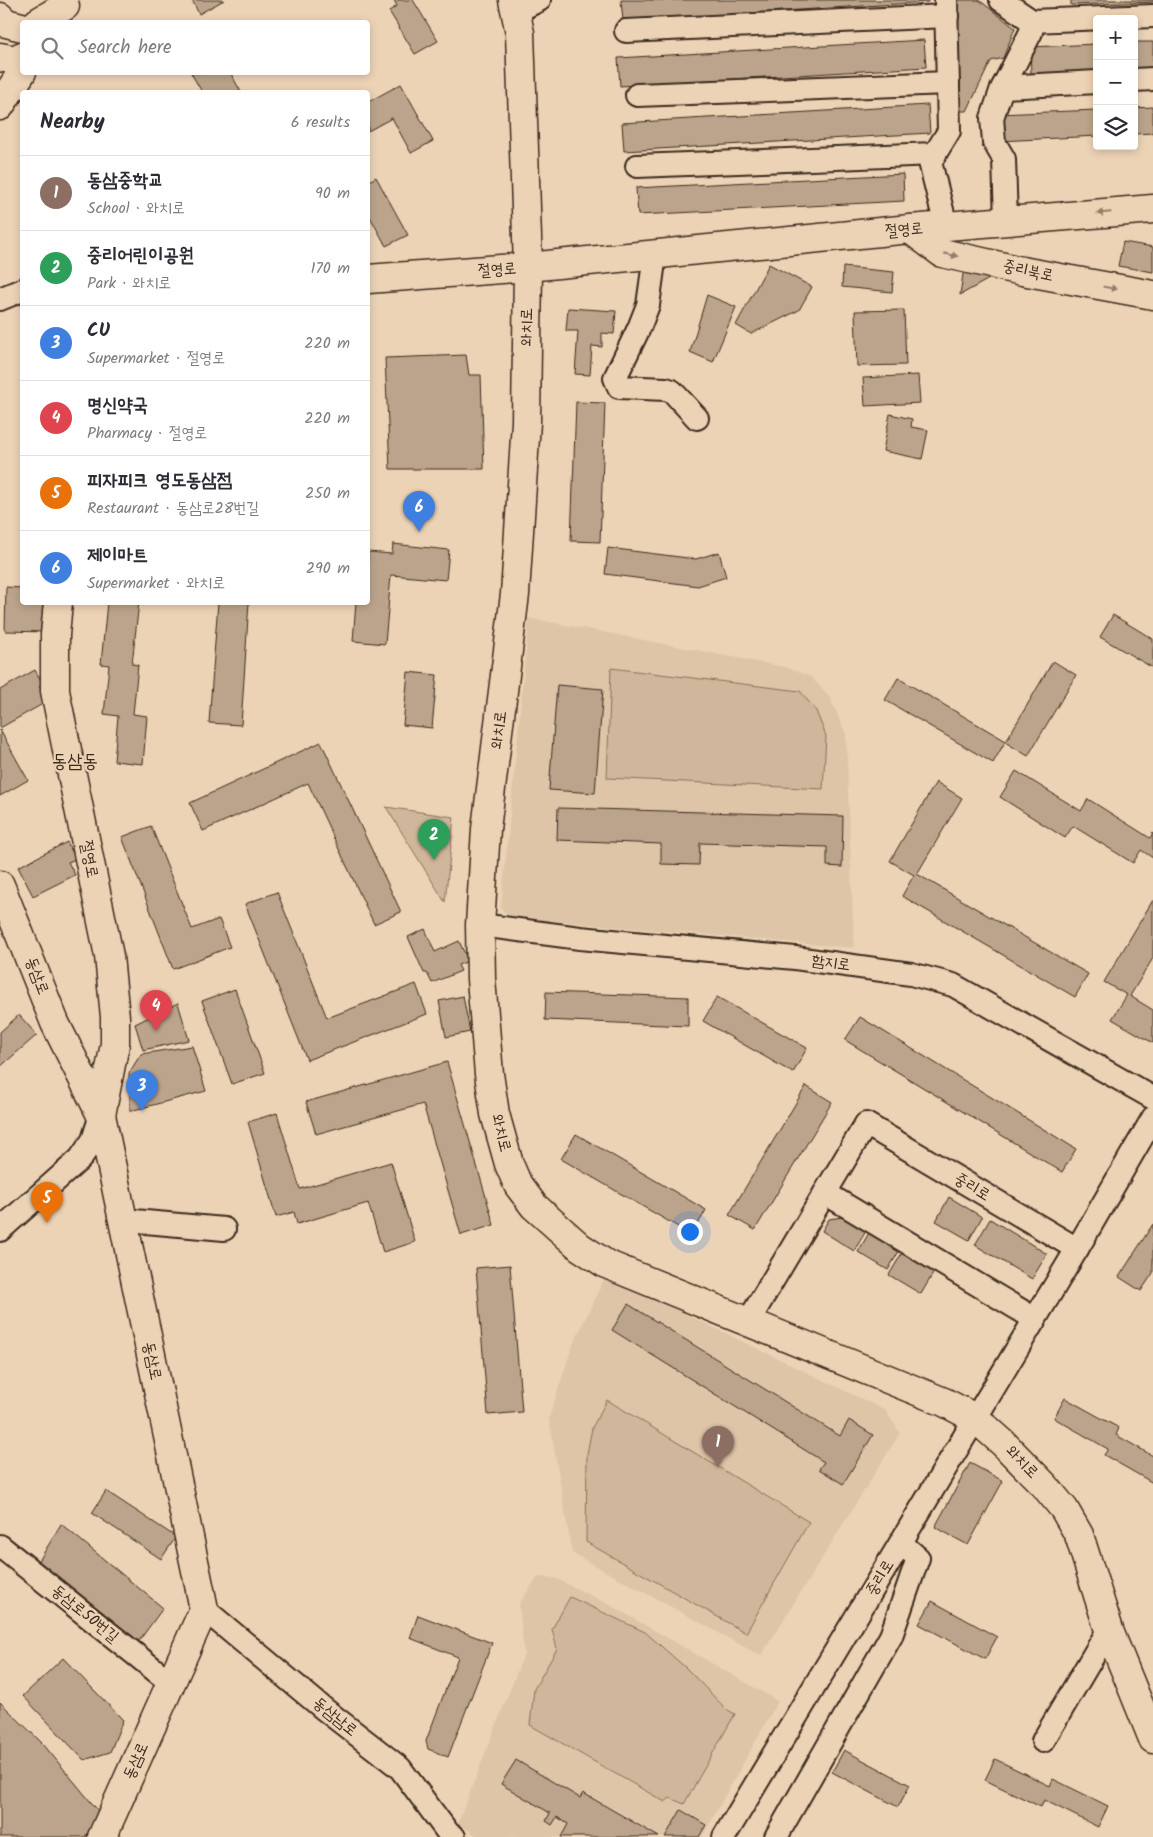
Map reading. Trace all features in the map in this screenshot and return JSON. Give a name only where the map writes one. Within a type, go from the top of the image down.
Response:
[{"type":"main road","name":"와치로","points":[[514,6],[520,33],[528,268],[526,422],[515,594],[486,829],[480,925],[481,979],[489,1074],[495,1114],[509,1164],[518,1185],[534,1206],[580,1247],[606,1264],[944,1402],[975,1418],[1003,1443],[1064,1509],[1078,1535],[1109,1630],[1145,1699],[1153,1739]]},
{"type":"main road","points":[[42,20],[63,10]]},
{"type":"main road","points":[[0,17],[6,23],[20,26]]},
{"type":"main road","points":[[0,57],[15,60],[20,57]]},
{"type":"main road","points":[[0,106],[20,75]]},
{"type":"main road","name":"절영로","points":[[370,279],[528,268],[910,229],[1153,209]]},
{"type":"main road","points":[[1011,221],[998,237],[1000,252],[1022,271]]},
{"type":"main road","name":"중리북로","points":[[910,229],[942,253],[1022,271],[1153,295]]},
{"type":"main road","name":"절영로","points":[[58,605],[55,635],[55,691],[109,956],[115,1017],[115,1044],[101,1114]]},
{"type":"main road","name":"동삼로","points":[[0,885],[55,1022],[101,1114],[204,1609],[102,1837]]},
{"type":"street","points":[[514,6],[539,0]]},
{"type":"street","points":[[1001,0],[1032,21],[1153,16]]},
{"type":"street","points":[[626,31],[947,8],[949,131],[930,162],[946,226]]},
{"type":"street","points":[[1011,221],[1004,159],[994,142],[992,118],[1004,87],[1031,32],[1032,21]]},
{"type":"street","points":[[1138,80],[1153,79]]},
{"type":"street","points":[[1004,87],[1093,82]]},
{"type":"street","points":[[637,95],[948,83]]},
{"type":"street","points":[[637,166],[935,154]]},
{"type":"street","points":[[655,255],[648,305],[616,378],[619,387],[666,389],[672,391],[697,418]]},
{"type":"street","points":[[0,299],[20,291]]},
{"type":"street","name":"함지로","points":[[480,925],[580,938],[795,958],[911,974],[936,980],[953,985],[987,1003],[1153,1098]]},
{"type":"street","points":[[0,1230],[80,1159],[93,1140],[101,1114]]},
{"type":"street","name":"중리로","points":[[724,1837],[1077,1249],[1153,1118]]},
{"type":"street","name":"중리로","points":[[825,1193],[866,1124],[1077,1249]]},
{"type":"street","points":[[748,1322],[825,1193],[1035,1319]]},
{"type":"street","points":[[123,1220],[224,1229]]},
{"type":"street","points":[[776,1837],[891,1636],[918,1558],[901,1543]]},
{"type":"street","name":"동삼로50번길","points":[[0,1546],[171,1683]]},
{"type":"street","name":"동삼남로","points":[[204,1609],[324,1709],[400,1768],[450,1836]]},
{"type":"street","points":[[1043,1741],[1109,1630]]},
{"type":"shaded area","points":[[529,618],[785,667],[811,677],[829,696],[846,734],[854,947],[508,917],[501,908]]},
{"type":"shaded area","points":[[611,668],[800,691],[816,711],[826,736],[823,789],[607,778]]},
{"type":"shaded area","points":[[386,807],[454,817],[445,902]]},
{"type":"shaded area","points":[[604,1279],[642,1293],[885,1410],[900,1433],[761,1656],[572,1553],[549,1418],[572,1347]]},
{"type":"shaded area","points":[[607,1400],[809,1522],[746,1633],[586,1542],[587,1454],[592,1428]]},
{"type":"shaded area","points":[[538,1577],[555,1578],[610,1605],[778,1701],[702,1837],[479,1837],[458,1823],[524,1654],[519,1604]]},
{"type":"shaded area","points":[[570,1597],[645,1632],[686,1668],[726,1709],[735,1714],[684,1804],[670,1798],[665,1802],[530,1725],[534,1689],[557,1649],[552,1629]]},
{"type":"building","points":[[192,0],[224,0],[199,14]]},
{"type":"building","points":[[394,0],[413,0],[438,41],[415,54],[389,11],[397,6]]},
{"type":"building","points":[[621,0],[928,0],[928,2],[623,21]]},
{"type":"building","points":[[957,0],[979,0],[1015,28],[1003,58],[991,61],[967,111],[960,111]]},
{"type":"building","points":[[1071,0],[1153,0],[1153,2],[1071,5]]},
{"type":"building","points":[[924,40],[926,67],[620,86],[618,58]]},
{"type":"building","points":[[1138,42],[1153,42],[1153,68],[1138,69]]},
{"type":"building","points":[[1093,44],[1093,71],[1031,74],[1030,47]]},
{"type":"building","points":[[192,75],[232,75],[240,90],[201,90]]},
{"type":"building","points":[[401,84],[433,141],[411,153],[392,118],[370,130],[370,101]]},
{"type":"building","points":[[928,105],[930,133],[624,151],[622,123]]},
{"type":"building","points":[[1153,107],[1153,133],[1138,134],[1138,108]]},
{"type":"building","points":[[1093,110],[1093,136],[1000,141],[998,114]]},
{"type":"building","points":[[903,174],[904,201],[638,215],[636,188]]},
{"type":"building","points":[[376,177],[408,235],[386,246],[370,217],[370,181]]},
{"type":"building","points":[[1123,242],[1153,247],[1153,272],[1118,266]]},
{"type":"building","points":[[769,264],[812,287],[799,310],[751,334],[736,325]]},
{"type":"building","points":[[843,267],[894,272],[892,292],[842,287]]},
{"type":"building","points":[[965,272],[990,273],[989,279],[960,295],[963,274]]},
{"type":"building","points":[[707,295],[736,307],[713,362],[690,352]]},
{"type":"building","points":[[568,308],[616,311],[614,334],[602,333],[602,347],[592,346],[590,375],[575,374],[578,331],[566,331]]},
{"type":"building","points":[[904,310],[906,365],[857,366],[855,311]]},
{"type":"building","points":[[466,355],[469,375],[481,375],[484,469],[390,469],[385,358]]},
{"type":"building","points":[[918,375],[920,403],[865,406],[863,378]]},
{"type":"building","points":[[576,402],[605,403],[600,542],[571,541]]},
{"type":"building","points":[[890,414],[912,419],[911,427],[928,430],[922,459],[883,451]]},
{"type":"building","points":[[393,544],[449,550],[446,580],[391,575],[385,644],[353,641],[356,605],[370,605],[370,552],[392,554]]},
{"type":"building","points":[[608,548],[696,559],[719,552],[726,577],[698,586],[605,574]]},
{"type":"building","points":[[6,587],[20,588],[20,605],[47,605],[47,632],[5,631]]},
{"type":"building","points":[[107,605],[139,605],[132,664],[138,665],[133,714],[147,716],[143,764],[114,761],[118,716],[104,714],[109,665],[101,664]]},
{"type":"building","points":[[218,605],[249,605],[241,725],[209,723]]},
{"type":"building","points":[[1113,615],[1153,639],[1153,668],[1100,637]]},
{"type":"building","points":[[1053,661],[1076,675],[1028,756],[1005,742],[993,763],[885,700],[898,678],[1006,741]]},
{"type":"building","points":[[35,670],[43,684],[39,686],[48,701],[0,728],[0,690]]},
{"type":"building","points":[[408,672],[437,675],[432,728],[403,725]]},
{"type":"building","points":[[557,685],[603,689],[595,793],[549,790]]},
{"type":"building","points":[[0,730],[28,780],[0,796]]},
{"type":"building","points":[[321,742],[401,912],[374,924],[308,783],[203,831],[190,803]]},
{"type":"building","points":[[1016,771],[1081,811],[1088,799],[1150,838],[1153,833],[1153,858],[1141,850],[1133,863],[1073,826],[1065,838],[1000,797]]},
{"type":"building","points":[[936,782],[962,798],[917,874],[1088,974],[1075,997],[902,896],[914,875],[890,861]]},
{"type":"building","points":[[558,808],[843,816],[842,867],[827,866],[827,847],[700,843],[699,865],[661,864],[661,844],[557,840]]},
{"type":"building","points":[[151,826],[192,929],[219,919],[230,947],[173,969],[122,837]]},
{"type":"building","points":[[67,842],[76,859],[68,862],[75,875],[33,896],[18,867]]},
{"type":"building","points":[[277,892],[327,1018],[416,984],[427,1014],[307,1060],[245,904]]},
{"type":"building","points":[[1153,900],[1153,958],[1130,996],[1153,1010],[1153,1043],[1112,1019],[1127,995],[1104,982]]},
{"type":"building","points":[[425,929],[435,952],[459,941],[468,961],[458,965],[461,971],[432,983],[427,973],[424,973],[408,937]]},
{"type":"building","points":[[235,989],[265,1073],[232,1084],[202,1001]]},
{"type":"building","points":[[546,992],[688,997],[688,1026],[545,1020]]},
{"type":"building","points":[[463,996],[470,1032],[446,1037],[439,1001]]},
{"type":"building","points":[[717,997],[807,1048],[793,1073],[703,1021]]},
{"type":"building","points":[[178,1003],[189,1040],[143,1050],[135,1024]]},
{"type":"building","points":[[19,1015],[37,1035],[0,1067],[0,1032]]},
{"type":"building","points":[[860,1017],[1076,1149],[1062,1172],[845,1040]]},
{"type":"building","points":[[192,1046],[206,1091],[130,1111],[129,1073],[141,1054]]},
{"type":"building","points":[[447,1062],[494,1225],[461,1235],[423,1104],[316,1134],[306,1102]]},
{"type":"building","points":[[806,1086],[832,1102],[755,1230],[729,1215]]},
{"type":"building","points":[[277,1113],[300,1189],[391,1162],[415,1242],[383,1252],[368,1203],[297,1224],[294,1212],[276,1217],[248,1122]]},
{"type":"building","points":[[576,1134],[706,1210],[692,1235],[561,1159]]},
{"type":"building","points":[[949,1197],[982,1217],[969,1240],[936,1221]]},
{"type":"building","points":[[842,1217],[866,1231],[854,1251],[822,1231],[829,1219]]},
{"type":"building","points":[[990,1219],[1047,1254],[1032,1279],[975,1245]]},
{"type":"building","points":[[1153,1224],[1153,1273],[1141,1291],[1119,1277]]},
{"type":"building","points":[[869,1233],[899,1251],[888,1270],[858,1252]]},
{"type":"building","points":[[902,1253],[934,1272],[921,1294],[889,1275]]},
{"type":"building","points":[[510,1265],[522,1412],[488,1415],[476,1268]]},
{"type":"building","points":[[628,1304],[840,1436],[849,1420],[873,1435],[843,1484],[819,1469],[824,1462],[612,1330]]},
{"type":"building","points":[[1065,1398],[1119,1428],[1116,1435],[1153,1456],[1153,1483],[1104,1455],[1108,1449],[1054,1418]]},
{"type":"building","points":[[970,1463],[1003,1481],[968,1545],[935,1527]]},
{"type":"building","points":[[106,1491],[176,1537],[161,1559],[92,1513]]},
{"type":"building","points":[[61,1524],[163,1608],[136,1645],[36,1566]]},
{"type":"building","points":[[932,1601],[997,1637],[985,1659],[919,1624]]},
{"type":"building","points":[[418,1615],[492,1643],[448,1757],[428,1749],[426,1741],[458,1657],[410,1638]]},
{"type":"building","points":[[63,1658],[123,1720],[110,1752],[84,1760],[23,1696]]},
{"type":"building","points":[[0,1702],[43,1744],[100,1813],[85,1837],[0,1837]]},
{"type":"building","points":[[844,1750],[910,1785],[898,1807],[832,1772]]},
{"type":"building","points":[[995,1759],[1050,1786],[1053,1779],[1108,1806],[1098,1827],[1044,1800],[1041,1807],[985,1780]]},
{"type":"building","points":[[516,1760],[580,1798],[583,1793],[659,1837],[561,1837],[568,1824],[557,1817],[552,1825],[546,1821],[550,1813],[501,1784]]},
{"type":"building","points":[[681,1810],[706,1825],[699,1837],[665,1837]]},
{"type":"place","name":"제이마트","points":[[419,532]]},
{"type":"place","name":"중리어린이공원","points":[[434,860]]},
{"type":"place","name":"명신약국","points":[[156,1031]]},
{"type":"place","name":"CU","points":[[142,1111]]},
{"type":"place","name":"피자피크 영도동삼점","points":[[47,1223]]},
{"type":"place","name":"동삼중학교","points":[[718,1467]]},
{"type":"district","name":"동삼동","points":[[75,762]]}]
